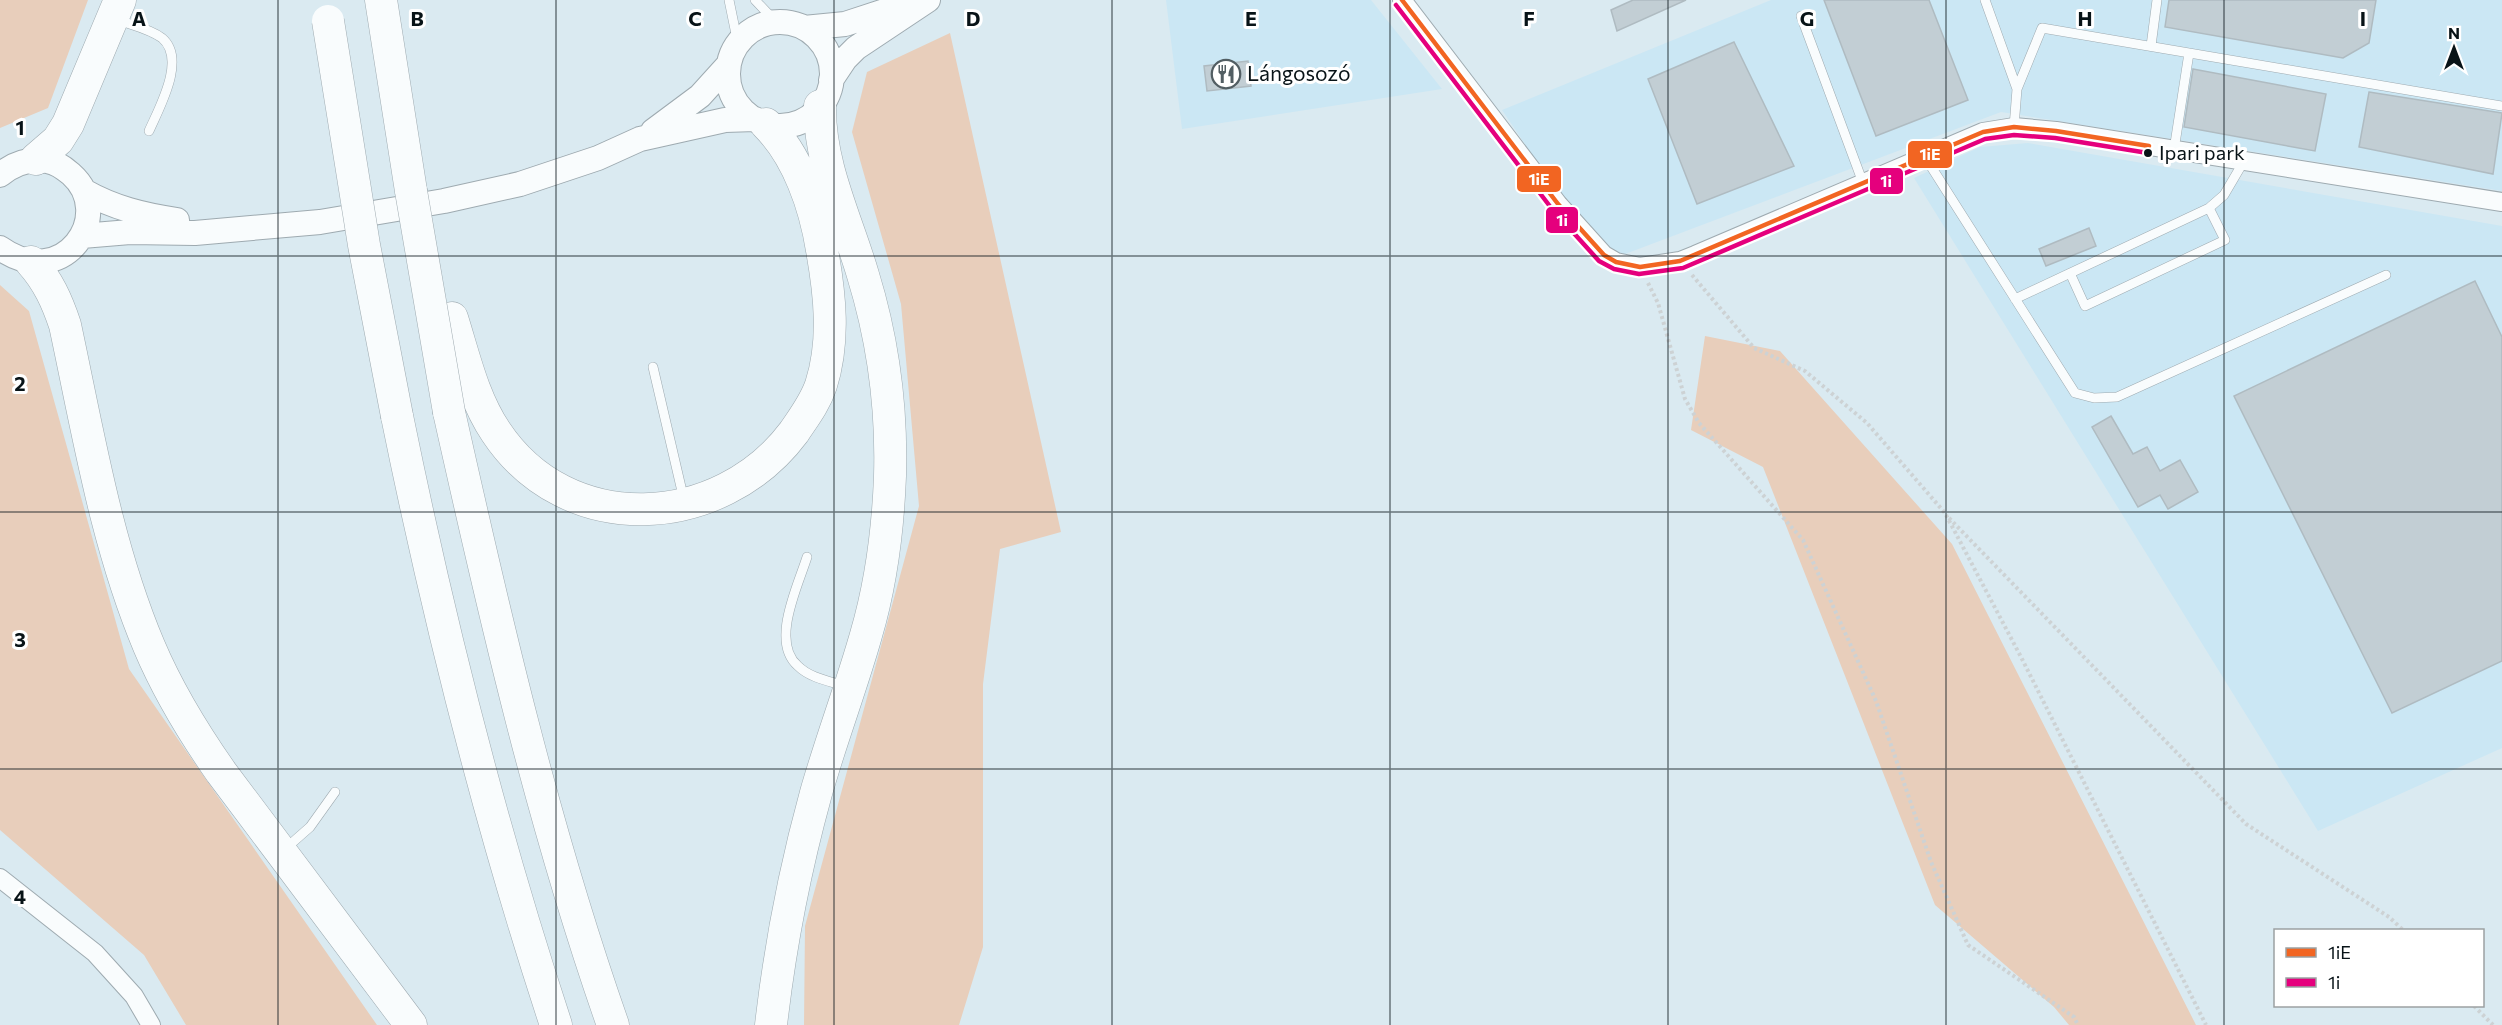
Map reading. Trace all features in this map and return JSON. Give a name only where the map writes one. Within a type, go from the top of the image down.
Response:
[{"type":"highway","points":[[382,3],[449,412],[478,544],[521,714],[581,925],[614,1025]]},
{"type":"highway","points":[[36,159],[54,146],[68,124],[117,9]]},
{"type":"highway","points":[[326,11],[364,245],[424,548],[465,718],[526,933],[556,1025]]},
{"type":"highway","points":[[771,1025],[784,932],[802,847],[866,635],[881,564],[888,495],[890,434],[886,384],[873,310],[827,166],[820,126],[826,93]]},
{"type":"highway","points":[[411,191],[480,405],[496,433],[519,460],[544,481],[599,505],[626,509],[685,506],[712,497],[737,484],[763,465],[785,444],[809,411],[820,386],[827,356],[830,302],[820,236],[812,207],[790,152],[781,139],[761,122]]},
{"type":"highway","points":[[31,262],[44,276],[65,325],[112,536],[149,646],[193,732],[411,1025]]},
{"type":"main road","points":[[804,28],[845,24],[916,0]]},
{"type":"main road","points":[[640,139],[725,120],[761,122],[780,126],[794,124],[805,119],[826,93],[845,59],[856,48],[928,0]]},
{"type":"main road","points":[[82,236],[130,232],[195,233],[242,227],[320,222],[483,193],[520,184],[598,158],[640,139],[700,96],[751,31],[776,22],[804,28],[813,34],[826,50],[830,60],[826,93]]},
{"type":"main road","points":[[733,54],[730,87],[735,101],[746,113],[761,122]]},
{"type":"main road","points":[[0,175],[16,164],[36,159],[51,162],[65,168],[76,178],[84,191],[88,206],[87,222],[82,236],[73,248],[60,257],[46,262],[31,262],[14,257],[0,248]]},
{"type":"main road","points":[[84,191],[106,204],[131,212],[242,227]]},
{"type":"street","points":[[1402,0],[1558,204],[1604,255],[1616,262],[1640,267],[1680,261],[1983,132],[2014,127],[2056,131],[2502,202]]},
{"type":"street","points":[[0,878],[95,953],[134,996],[151,1025]]},
{"type":"lane","points":[[729,0],[733,54]]},
{"type":"lane","points":[[755,0],[776,22]]},
{"type":"lane","points":[[1985,0],[2016,89]]},
{"type":"lane","points":[[2151,46],[2157,0]]},
{"type":"lane","points":[[117,9],[166,42],[171,53],[172,71],[149,131]]},
{"type":"lane","points":[[1801,16],[1863,183]]},
{"type":"lane","points":[[2014,127],[2016,89],[2042,28],[2502,106]]},
{"type":"lane","points":[[2174,150],[2190,53]]},
{"type":"lane","points":[[1925,157],[2076,393],[2094,398],[2117,397],[2386,275]]},
{"type":"lane","points":[[2015,299],[2210,208],[2224,195],[2244,161]]},
{"type":"lane","points":[[2070,273],[2085,306],[2224,240],[2210,208]]},
{"type":"lane","points":[[653,367],[685,506]]},
{"type":"lane","points":[[807,557],[785,631],[788,653],[792,661],[807,673],[850,688]]},
{"type":"lane","points":[[281,852],[310,827],[335,792]]},
{"type":"path","points":[[1680,261],[1754,348],[1805,370],[1868,423],[1945,513],[2246,824],[2389,916],[2402,929]]},
{"type":"path","points":[[1640,267],[1658,303],[1685,399],[1699,423],[1803,540],[1876,701],[1931,862],[1968,945],[2074,1017],[2078,1025]]},
{"type":"path","points":[[1945,513],[2021,657],[2206,1025]]},
{"type":"path","points":[[2476,1007],[2493,1025]]},
{"type":"shaded area","points":[[0,0],[88,0],[48,108],[0,128]]},
{"type":"shaded area","points":[[1166,0],[1371,0],[1442,89],[1182,129]]},
{"type":"shaded area","points":[[1771,0],[2502,0],[2502,191],[2001,112],[1604,262],[1502,110]]},
{"type":"shaded area","points":[[950,33],[1061,532],[1000,549],[983,684],[983,947],[959,1025],[804,1025],[805,926],[919,506],[901,304],[852,132],[867,72]]},
{"type":"shaded area","points":[[2028,143],[2502,226],[2502,748],[2318,831],[1914,178],[1980,147]]},
{"type":"shaded area","points":[[0,285],[29,311],[129,669],[377,1025],[186,1025],[144,955],[0,830]]},
{"type":"shaded area","points":[[1705,336],[1780,351],[1952,544],[2196,1025],[2069,1025],[2054,1007],[1935,905],[1763,467],[1691,430]]},
{"type":"building","points":[[1633,0],[1686,0],[1617,31],[1611,10]]},
{"type":"building","points":[[1824,0],[1929,0],[1968,100],[1876,136]]},
{"type":"building","points":[[2169,0],[2376,0],[2369,43],[2343,58],[2165,27]]},
{"type":"building","points":[[1734,42],[1794,166],[1697,204],[1648,79]]},
{"type":"building","points":[[1248,61],[1251,86],[1207,91],[1204,66]]},
{"type":"building","points":[[2193,69],[2326,94],[2315,151],[2184,127]]},
{"type":"building","points":[[2369,92],[2502,113],[2493,174],[2359,147]]},
{"type":"building","points":[[2089,228],[2096,246],[2046,266],[2039,249]]},
{"type":"building","points":[[2475,281],[2502,337],[2502,661],[2392,713],[2234,396]]},
{"type":"building","points":[[2111,416],[2133,454],[2147,447],[2160,471],[2180,460],[2198,492],[2168,509],[2160,495],[2138,507],[2092,427]]},
{"type":"transit line","name":"1iE","points":[[1402,0],[1558,204],[1604,255],[1616,262],[1640,267],[1680,261],[1983,132],[2014,127],[2056,131],[2149,146]]},
{"type":"transit line","name":"1i","points":[[1396,5],[1552,209],[1599,261],[1614,269],[1639,274],[1683,268],[1985,139],[2014,135],[2055,138],[2148,153]]},
{"type":"place","name":"Lángosozó","points":[[1226,74]]},
{"type":"place","name":"Ipari park","points":[[2148,153]]}]
